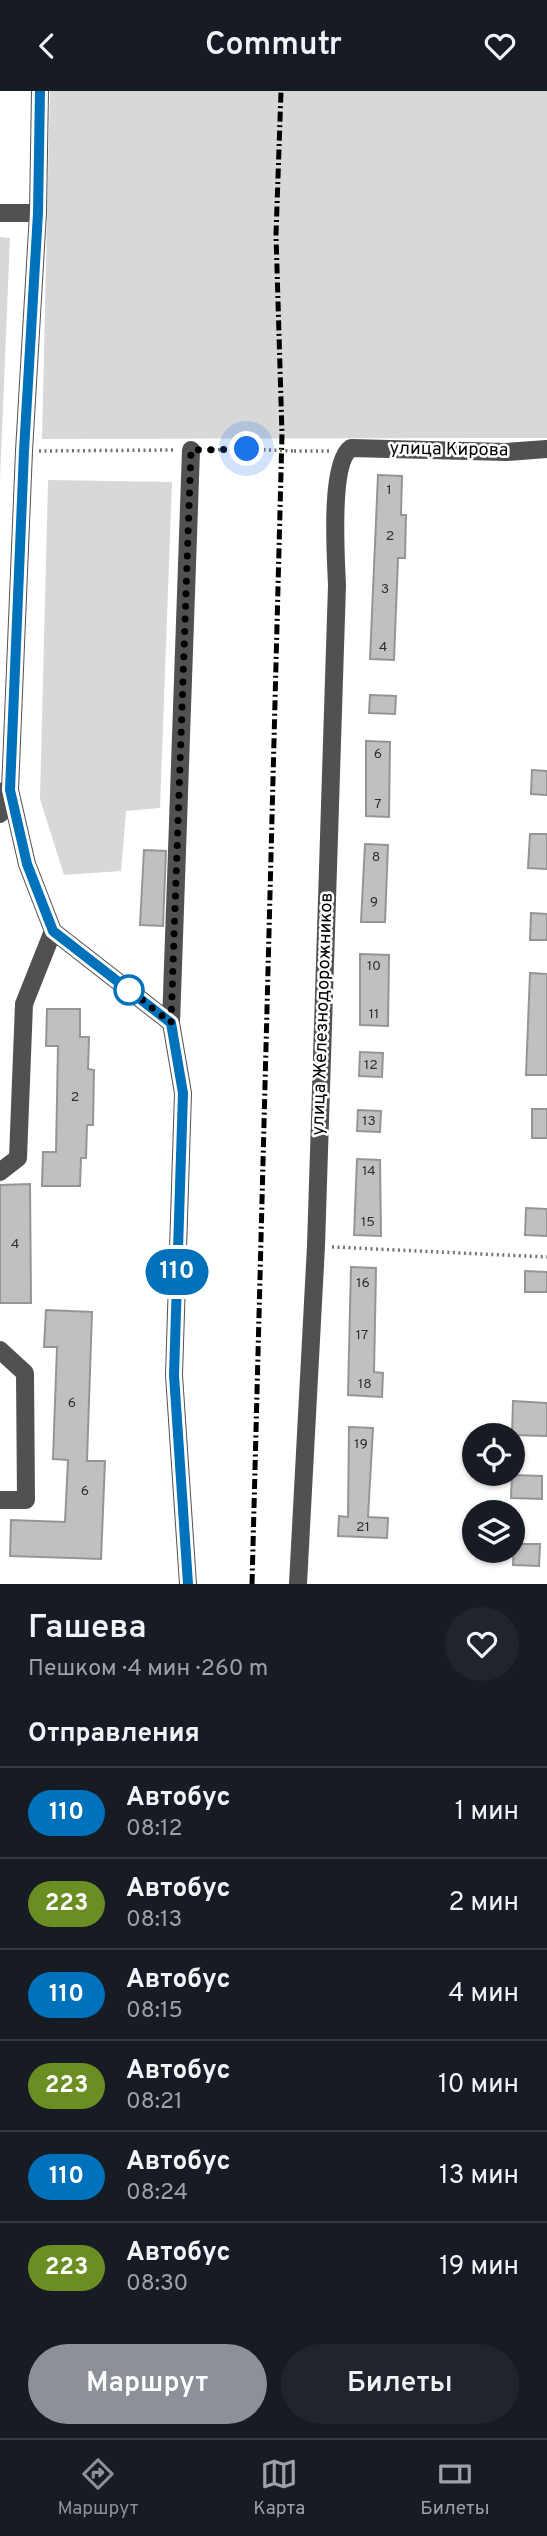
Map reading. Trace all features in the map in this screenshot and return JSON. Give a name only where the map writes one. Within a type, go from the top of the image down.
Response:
[{"type":"street","points":[[0,814],[5,789],[38,213],[40,91]]},
{"type":"street","points":[[0,212],[38,213]]},
{"type":"street","name":"улица Кирова","points":[[343,450],[506,452],[547,449]]},
{"type":"street","points":[[188,1584],[174,1375],[183,1093],[171,1023],[191,450]]},
{"type":"street","name":"улица Железнодорожников","points":[[298,1584],[316,1246],[337,599],[335,519],[344,460],[343,450]]},
{"type":"street","points":[[5,789],[27,864],[53,931],[171,1023]]},
{"type":"street","points":[[0,1172],[18,1158],[24,1004],[53,931]]},
{"type":"street","points":[[0,1350],[24,1373],[26,1500],[0,1500]]},
{"type":"path","points":[[24,451],[343,450]]},
{"type":"path","points":[[316,1246],[547,1257]]},
{"type":"shaded area","points":[[50,91],[547,91],[547,438],[42,439]]},
{"type":"shaded area","points":[[0,237],[10,238],[0,480]]},
{"type":"shaded area","points":[[48,480],[172,482],[160,808],[126,811],[121,871],[64,875],[40,799]]},
{"type":"building","points":[[378,475],[402,476],[401,515],[406,515],[405,558],[398,558],[394,660],[370,659]]},
{"type":"building","points":[[370,695],[396,696],[395,714],[369,713]]},
{"type":"building","points":[[366,741],[390,742],[389,817],[366,816]]},
{"type":"building","points":[[532,770],[547,771],[547,795],[531,794]]},
{"type":"building","points":[[530,834],[547,834],[547,869],[528,868]]},
{"type":"building","points":[[365,844],[388,845],[385,922],[361,922]]},
{"type":"building","points":[[144,850],[166,851],[163,926],[140,925]]},
{"type":"building","points":[[531,913],[547,914],[547,940],[530,940]]},
{"type":"building","points":[[360,954],[389,955],[388,1026],[360,1025]]},
{"type":"building","points":[[530,973],[547,974],[547,1075],[526,1075]]},
{"type":"building","points":[[47,1009],[80,1009],[80,1037],[89,1037],[88,1069],[94,1070],[93,1125],[87,1125],[86,1158],[81,1158],[80,1186],[42,1186],[43,1152],[56,1152],[58,1046],[46,1046]]},
{"type":"building","points":[[360,1052],[383,1053],[382,1077],[359,1076]]},
{"type":"building","points":[[532,1109],[547,1109],[547,1138],[532,1138]]},
{"type":"building","points":[[358,1110],[381,1111],[380,1132],[357,1131]]},
{"type":"building","points":[[357,1159],[380,1160],[381,1236],[354,1235]]},
{"type":"building","points":[[30,1184],[31,1303],[0,1303],[0,1185]]},
{"type":"building","points":[[526,1208],[547,1209],[547,1236],[525,1235]]},
{"type":"building","points":[[351,1267],[376,1268],[374,1372],[383,1373],[382,1397],[348,1395]]},
{"type":"building","points":[[525,1271],[547,1272],[547,1292],[525,1292]]},
{"type":"building","points":[[46,1310],[92,1312],[87,1461],[105,1461],[101,1559],[10,1556],[11,1520],[65,1522],[68,1460],[53,1459],[57,1347],[44,1347]]},
{"type":"building","points":[[513,1401],[547,1403],[547,1436],[525,1435],[525,1423],[512,1423]]},
{"type":"building","points":[[349,1427],[373,1428],[368,1517],[388,1518],[387,1538],[338,1536],[339,1516],[348,1517]]},
{"type":"building","points":[[525,1475],[542,1476],[542,1499],[511,1498],[512,1486],[525,1486]]},
{"type":"building","points":[[525,1544],[540,1544],[539,1566],[513,1565],[525,1563]]},
{"type":"railway","points":[[252,1584],[282,434],[276,235],[281,91]]},
{"type":"bus line","name":"110","points":[[40,91],[38,213],[24,451],[10,790],[27,864],[53,931],[171,1023],[183,1093],[174,1375],[188,1584]]},
{"type":"route","points":[[129,990],[126,987],[171,1023],[191,450],[247,449]]}]
